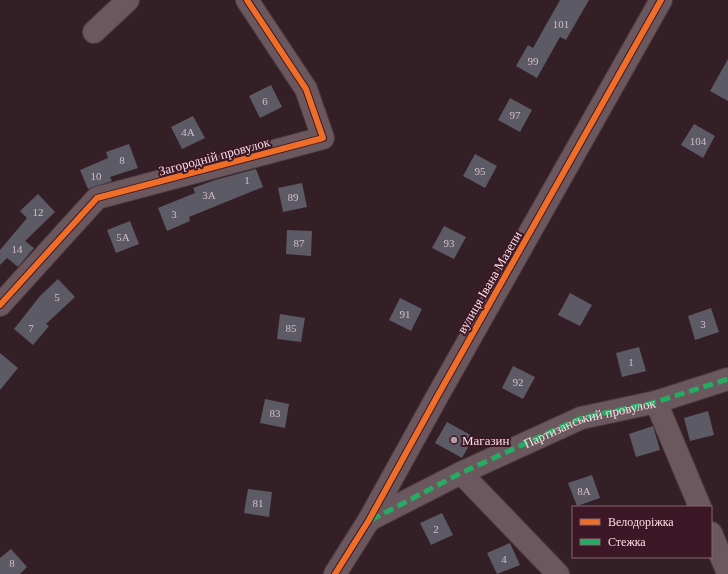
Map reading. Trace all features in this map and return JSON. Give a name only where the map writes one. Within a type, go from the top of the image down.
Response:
[{"type":"street","points":[[94,32],[128,0]]},
{"type":"street","name":"Загородній провулок","points":[[0,305],[97,198],[323,138],[306,89],[247,0]]},
{"type":"street","name":"вулиця Івана Мазепи","points":[[335,574],[369,520],[661,0]]},
{"type":"street","name":"Партизанський провулок","points":[[369,520],[461,473],[581,418],[656,402],[728,378]]},
{"type":"street","points":[[656,402],[700,506]]},
{"type":"street","points":[[461,473],[558,574]]},
{"type":"street","points":[[712,535],[728,573]]},
{"type":"building","points":[[560,0],[589,0],[566,40],[560,37],[537,78],[516,66],[528,45],[533,48]]},
{"type":"building","points":[[728,59],[728,101],[710,91]]},
{"type":"building","points":[[271,85],[282,107],[260,118],[249,96]]},
{"type":"building","points":[[510,98],[532,110],[520,132],[498,120]]},
{"type":"building","points":[[193,116],[205,138],[182,149],[171,127]]},
{"type":"building","points":[[694,124],[715,136],[703,158],[681,145]]},
{"type":"building","points":[[129,144],[138,168],[110,177],[112,181],[88,189],[80,170],[108,158],[106,152]]},
{"type":"building","points":[[475,154],[497,166],[485,188],[463,176]]},
{"type":"building","points":[[256,169],[263,187],[189,217],[190,221],[167,231],[158,208],[195,193],[193,188],[215,180]]},
{"type":"building","points":[[302,183],[307,207],[283,212],[278,188]]},
{"type":"building","points":[[38,194],[55,212],[25,241],[34,248],[18,267],[7,258],[0,265],[0,250],[27,218],[20,211]]},
{"type":"building","points":[[130,221],[139,244],[116,253],[107,230]]},
{"type":"building","points":[[444,226],[466,237],[454,259],[432,248]]},
{"type":"building","points":[[287,230],[312,231],[311,256],[286,254]]},
{"type":"building","points":[[58,279],[75,297],[46,324],[49,326],[33,345],[14,329],[40,296]]},
{"type":"building","points":[[570,293],[592,305],[580,326],[558,315]]},
{"type":"building","points":[[400,298],[422,309],[411,331],[389,320]]},
{"type":"building","points":[[711,308],[719,332],[695,340],[688,316]]},
{"type":"building","points":[[280,314],[305,318],[301,342],[277,339]]},
{"type":"building","points":[[639,347],[646,371],[622,377],[616,353]]},
{"type":"building","points":[[0,353],[18,368],[0,390]]},
{"type":"building","points":[[513,366],[535,377],[523,399],[502,388]]},
{"type":"building","points":[[265,399],[289,404],[285,428],[260,423]]},
{"type":"building","points":[[708,411],[714,435],[690,441],[684,418]]},
{"type":"building","name":"Магазин","points":[[447,422],[474,437],[462,458],[435,443]]},
{"type":"building","points":[[653,426],[660,450],[636,457],[629,434]]},
{"type":"building","points":[[592,475],[600,498],[577,506],[568,483]]},
{"type":"building","points":[[248,489],[272,492],[269,517],[244,513]]},
{"type":"building","points":[[442,513],[453,535],[431,545],[420,523]]},
{"type":"building","points":[[510,543],[520,565],[497,574],[487,553]]},
{"type":"building","points":[[11,549],[27,567],[20,574],[0,574],[0,558]]},
{"type":"marked path","points":[[371,520],[461,473],[581,418],[656,402],[728,379]]},
{"type":"cycle path","points":[[0,305],[97,198],[323,138],[306,89],[247,0]]},
{"type":"cycle path","points":[[335,574],[369,520],[661,0]]},
{"type":"place","name":"Магазин","points":[[454,440]]}]
